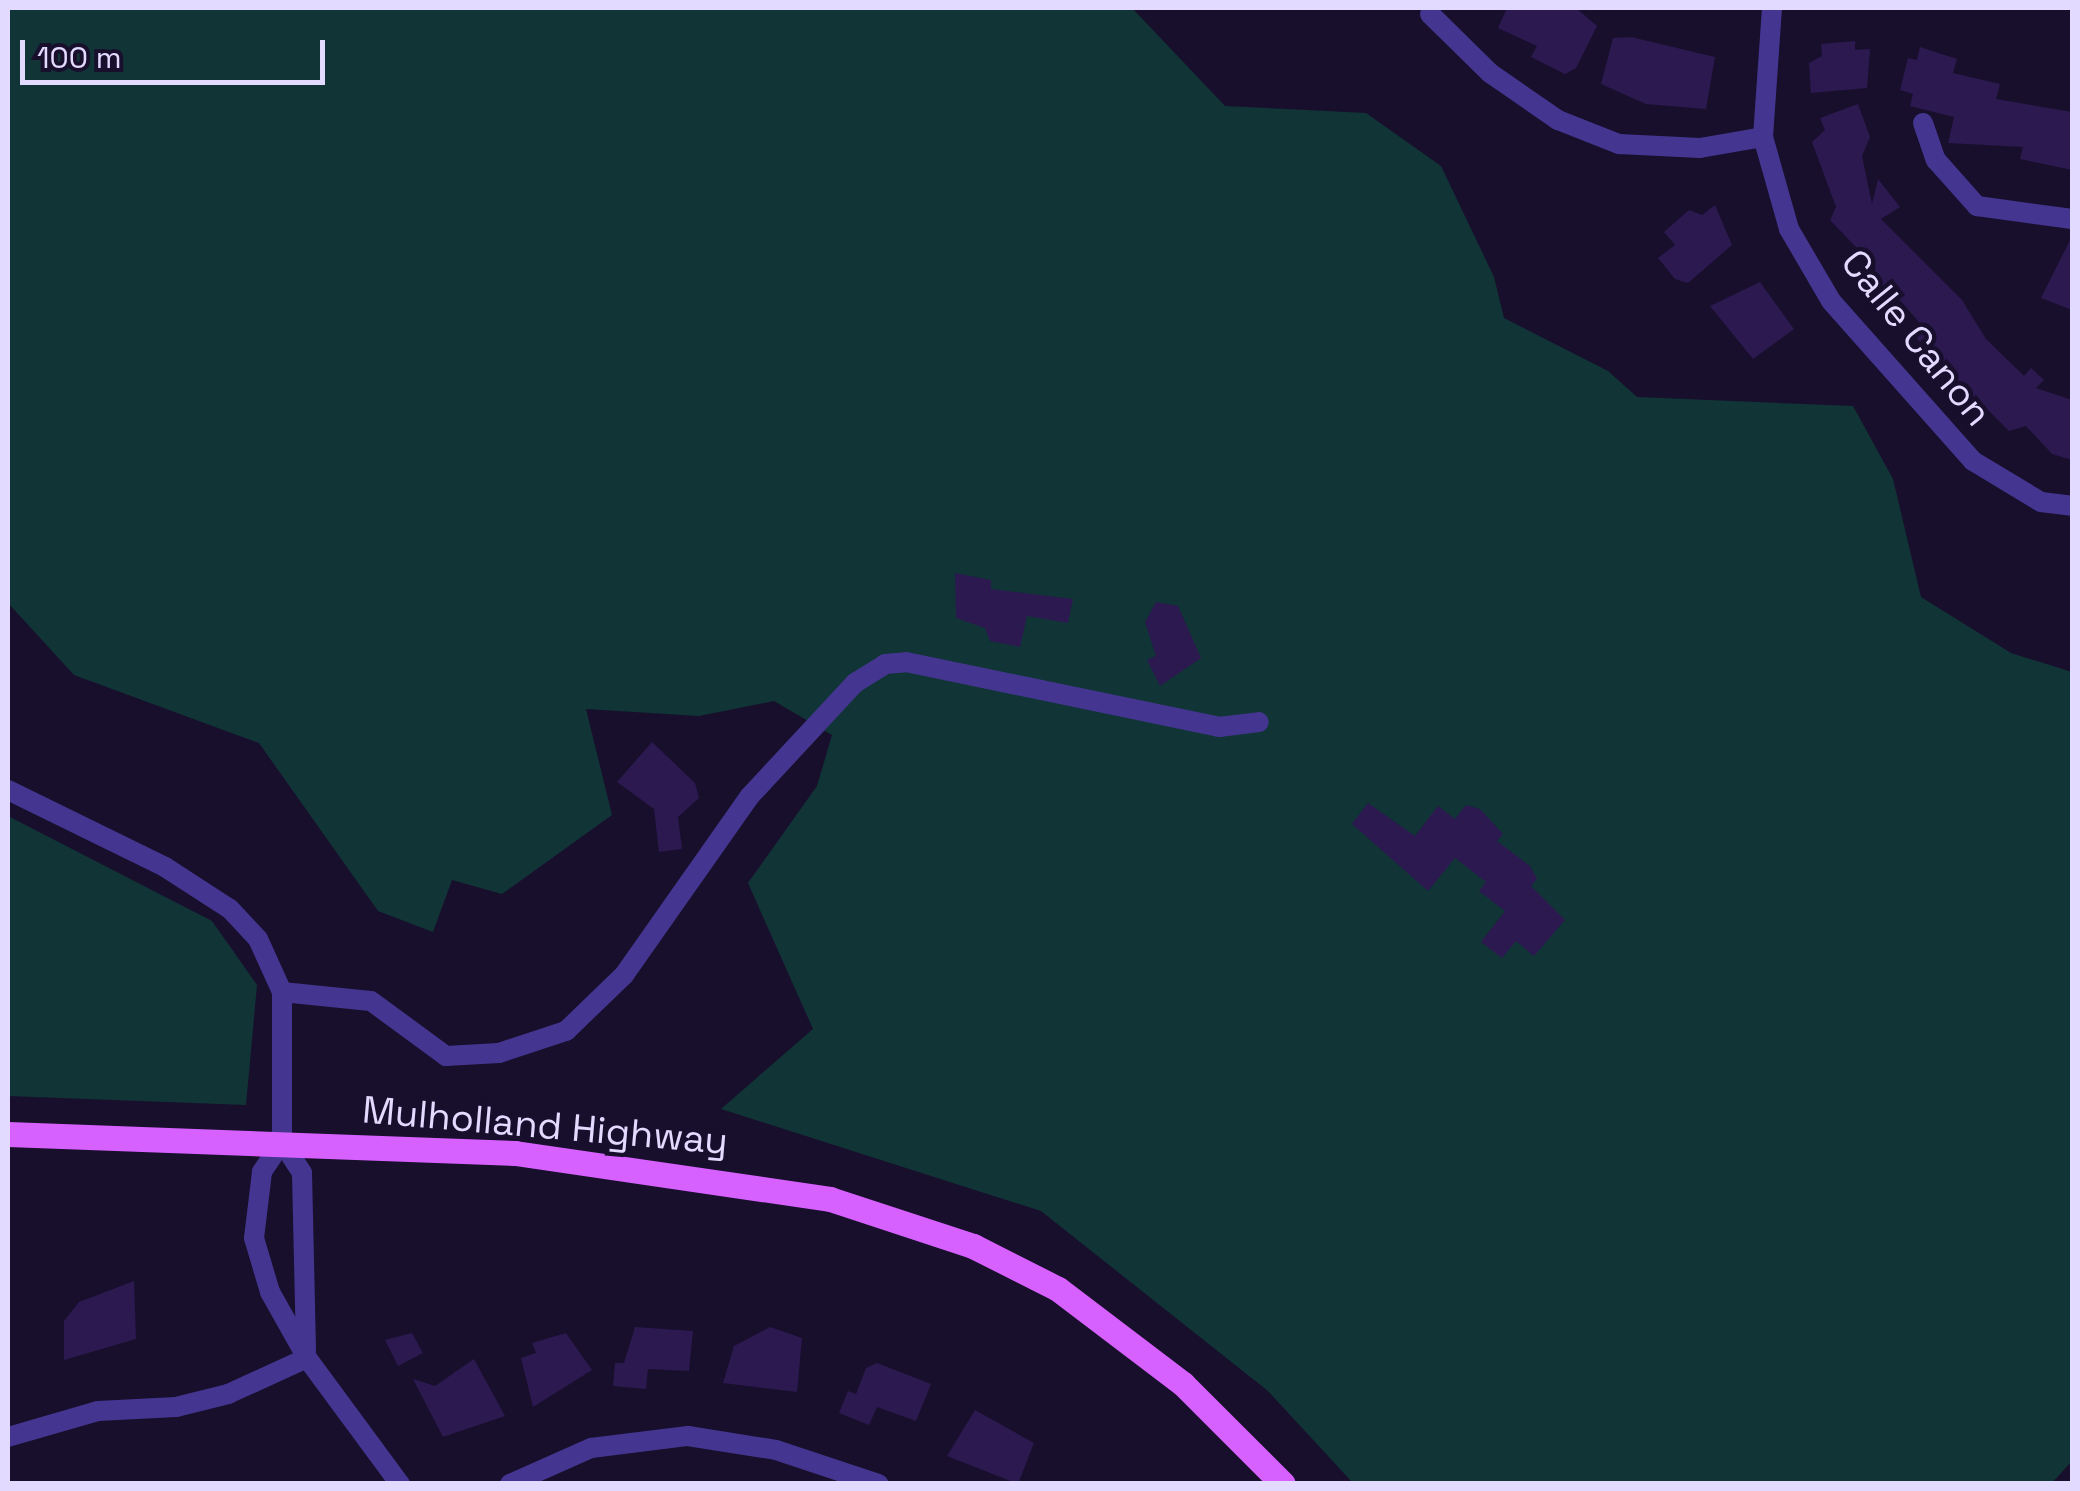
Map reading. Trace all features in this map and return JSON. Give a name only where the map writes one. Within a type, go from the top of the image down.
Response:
[{"type":"main road","name":"Mulholland Highway","points":[[8,1134],[282,1142],[611,1161],[765,1185],[905,1220],[1058,1289],[1183,1384],[1283,1484]]},
{"type":"street","name":"Calle Canon","points":[[1772,8],[1764,138],[1789,229],[1831,300],[1972,461],[2040,502],[2072,506]]},
{"type":"street","points":[[1430,14],[1490,73],[1558,120],[1619,144],[1700,148],[1764,138]]},
{"type":"street","points":[[1923,123],[1936,160],[1977,206],[2026,216],[2072,219]]},
{"type":"street","points":[[282,992],[370,1001],[446,1056],[499,1053],[566,1031],[624,975],[749,797],[854,683],[886,664],[906,662],[1218,728],[1260,722]]},
{"type":"street","points":[[8,790],[34,797],[230,909],[258,939],[282,992],[282,1142],[302,1173],[300,1248],[307,1358]]},
{"type":"street","points":[[282,1142],[262,1172],[257,1246],[270,1292],[307,1358],[400,1484]]},
{"type":"street","points":[[257,1246],[300,1248]]},
{"type":"street","points":[[8,1437],[98,1410],[176,1407],[228,1394],[307,1358]]},
{"type":"street","points":[[510,1484],[591,1448],[688,1436],[776,1450],[878,1484]]},
{"type":"green space","points":[[8,8],[1132,8],[1225,106],[1366,113],[1441,166],[1494,277],[1504,318],[1608,371],[1637,397],[1853,406],[1893,479],[1921,597],[2011,653],[2072,672],[2072,1461],[2051,1484],[1353,1483],[1268,1391],[1041,1211],[721,1109],[813,1029],[748,883],[817,786],[832,735],[774,701],[699,716],[586,709],[612,815],[502,894],[452,880],[433,932],[378,911],[259,743],[74,675],[8,603]]},
{"type":"green space","points":[[8,816],[212,921],[257,985],[246,1105],[8,1096]]},
{"type":"building","points":[[1507,8],[1576,8],[1597,26],[1576,68],[1565,74],[1531,57],[1537,46],[1498,28]]},
{"type":"building","points":[[1631,37],[1715,57],[1706,109],[1646,104],[1601,84],[1613,38]]},
{"type":"building","points":[[1855,41],[1855,50],[1870,49],[1867,88],[1811,93],[1809,63],[1822,56],[1821,44]]},
{"type":"building","points":[[1920,47],[1957,59],[1953,73],[2000,84],[1996,99],[2072,112],[2072,170],[2020,159],[2023,147],[1948,143],[1954,117],[1910,106],[1913,94],[1900,90],[1908,58],[1917,60]]},
{"type":"building","points":[[1858,104],[1870,137],[1862,156],[1872,204],[1878,179],[1900,207],[1881,219],[1962,300],[1986,339],[2024,376],[2031,368],[2044,380],[2036,388],[2072,400],[2072,460],[2052,454],[2026,426],[2009,431],[1979,401],[1972,406],[1910,330],[1919,322],[1898,298],[1890,305],[1870,282],[1876,268],[1830,220],[1836,207],[1812,142],[1825,130],[1820,118]]},
{"type":"building","points":[[1715,205],[1732,245],[1688,283],[1675,279],[1658,258],[1675,245],[1664,232],[1689,210],[1702,215]]},
{"type":"building","points":[[2072,240],[2072,310],[2041,298]]},
{"type":"building","points":[[1760,282],[1794,329],[1753,359],[1710,306]]},
{"type":"building","points":[[955,573],[991,580],[991,589],[1073,599],[1068,623],[1027,616],[1020,647],[990,641],[985,628],[956,618]]},
{"type":"building","points":[[1156,602],[1178,606],[1201,658],[1160,686],[1147,660],[1156,656],[1145,622]]},
{"type":"building","points":[[652,742],[695,783],[699,798],[678,817],[682,849],[659,852],[654,809],[617,782]]},
{"type":"building","points":[[1368,803],[1415,836],[1438,806],[1455,819],[1466,805],[1480,809],[1503,834],[1497,841],[1530,866],[1537,879],[1531,886],[1565,920],[1534,956],[1516,941],[1502,958],[1481,942],[1505,911],[1479,891],[1486,882],[1455,858],[1428,891],[1352,824]]},
{"type":"building","points":[[134,1281],[136,1339],[64,1360],[64,1321],[79,1302]]},
{"type":"building","points":[[635,1327],[693,1331],[689,1371],[648,1369],[646,1389],[613,1386],[615,1363],[624,1363]]},
{"type":"building","points":[[770,1327],[802,1338],[797,1392],[723,1383],[734,1346]]},
{"type":"building","points":[[412,1333],[423,1353],[398,1366],[385,1340]]},
{"type":"building","points":[[566,1333],[592,1370],[533,1407],[521,1358],[536,1353],[532,1343]]},
{"type":"building","points":[[474,1359],[505,1416],[443,1437],[413,1379],[435,1386]]},
{"type":"building","points":[[877,1363],[931,1384],[916,1421],[877,1407],[869,1425],[839,1413],[848,1391],[856,1394],[866,1368]]},
{"type":"building","points":[[975,1410],[1034,1443],[1018,1484],[947,1456]]}]
